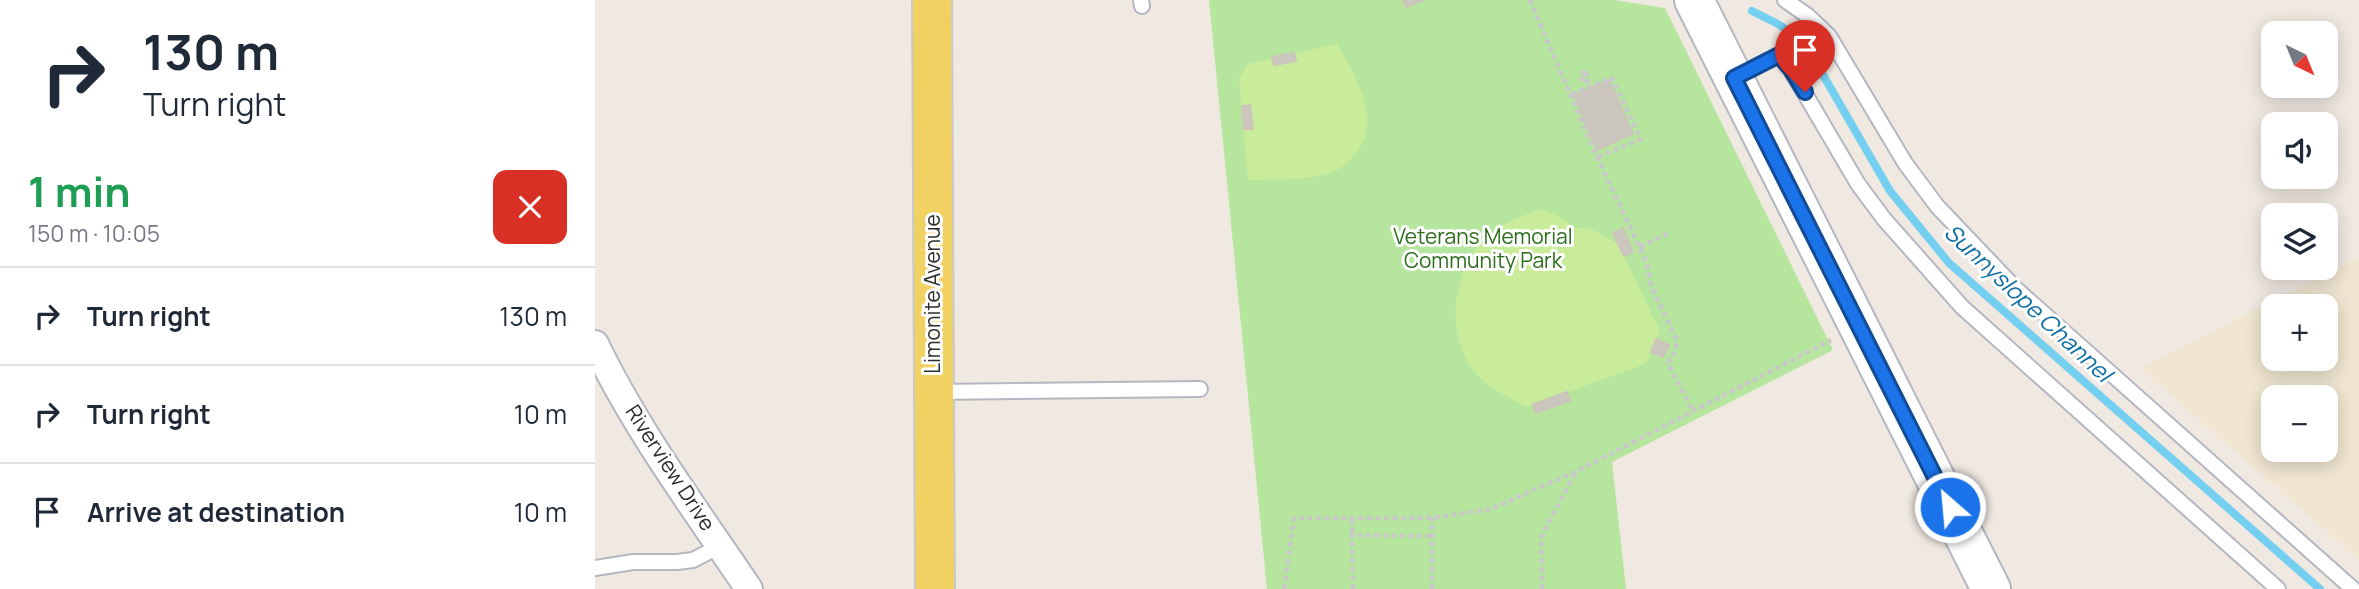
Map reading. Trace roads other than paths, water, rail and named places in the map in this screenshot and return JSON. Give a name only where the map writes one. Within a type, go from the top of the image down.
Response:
[{"type":"main road","name":"Limonite Avenue","points":[[932,0],[935,589]]},
{"type":"street","points":[[1694,0],[1991,589]]},
{"type":"street","name":"Riverview Drive","points":[[595,344],[661,459],[749,589]]},
{"type":"lane","points":[[1785,0],[1808,16],[1829,36],[1905,163],[1937,206],[2016,289],[2353,589]]},
{"type":"lane","points":[[1734,78],[1779,55],[1791,69],[1858,184],[1884,219],[1962,307],[2278,589]]},
{"type":"lane","points":[[934,392],[1200,388]]},
{"type":"lane","points":[[595,568],[633,562],[693,560],[720,546]]},
{"type":"waterway","name":"Sunnyslope Channel","points":[[1752,11],[1800,39],[1890,191],[1949,263],[2320,589]]},
{"type":"park label","name":"Veterans Memorial Community Park","points":[[1483,249]]}]
